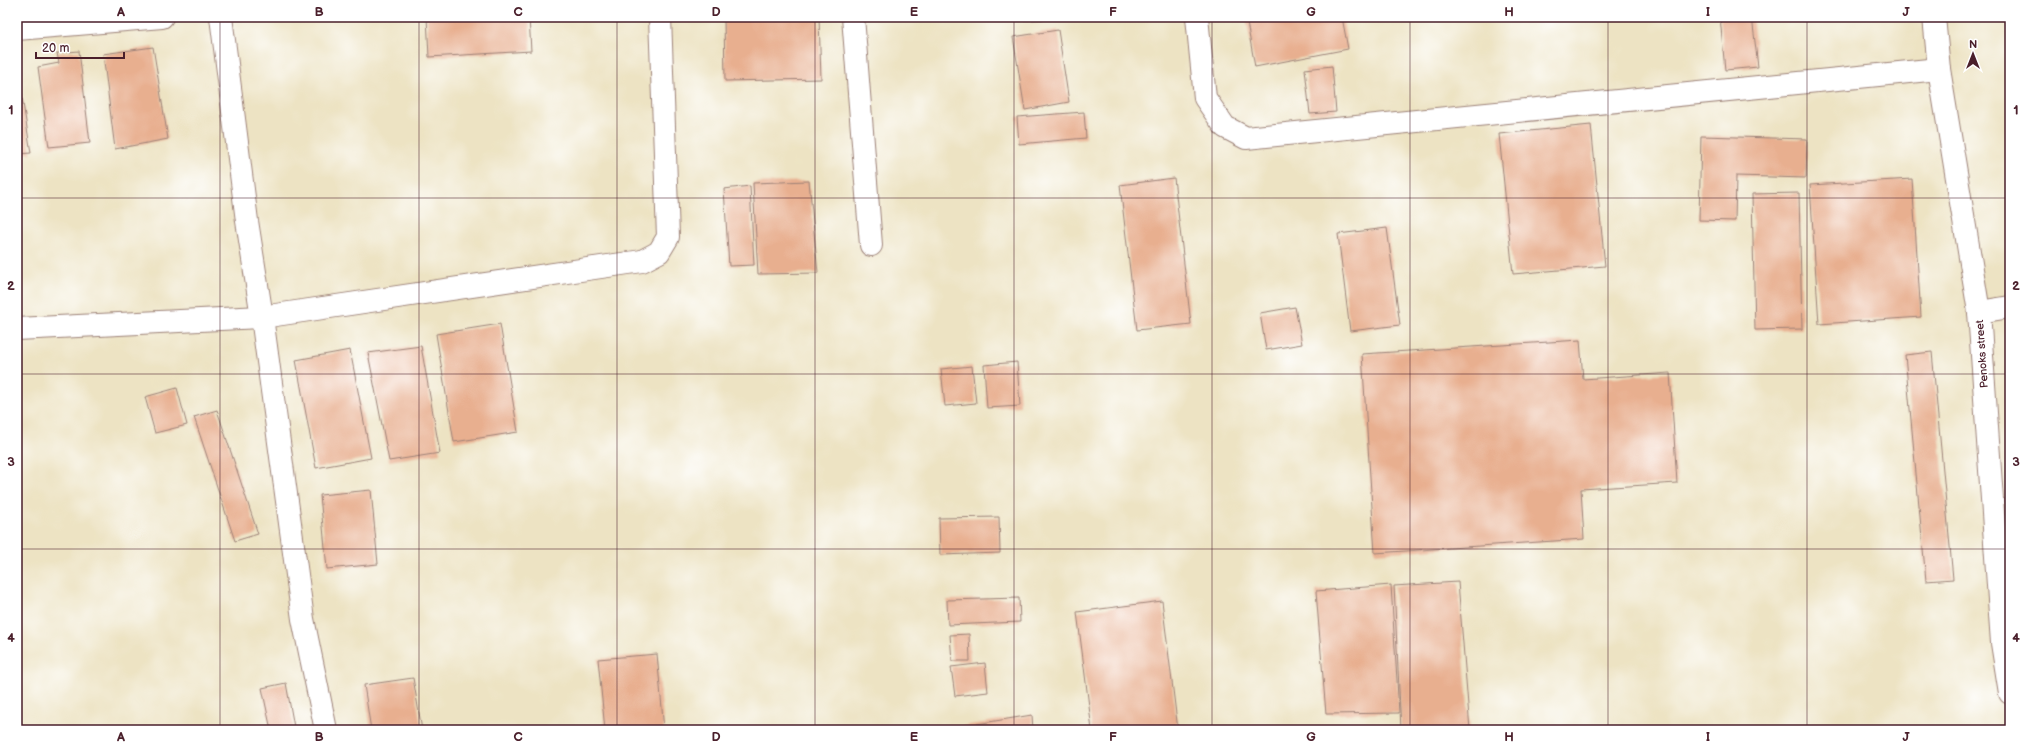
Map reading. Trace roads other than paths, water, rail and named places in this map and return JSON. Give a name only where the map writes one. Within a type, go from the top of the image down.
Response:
[{"type":"street","points":[[17,29],[162,17]]},
{"type":"street","points":[[221,17],[247,221],[262,317],[303,619],[326,730]]},
{"type":"street","points":[[17,329],[262,317],[642,261],[659,252],[668,237],[660,17]]},
{"type":"street","points":[[853,17],[871,245]]},
{"type":"street","points":[[1196,17],[1205,98],[1225,127],[1246,138],[1939,69]]},
{"type":"street","name":"Penoks street","points":[[1934,17],[1939,69],[1979,312],[2010,693]]},
{"type":"street","points":[[1979,312],[2010,307]]}]
